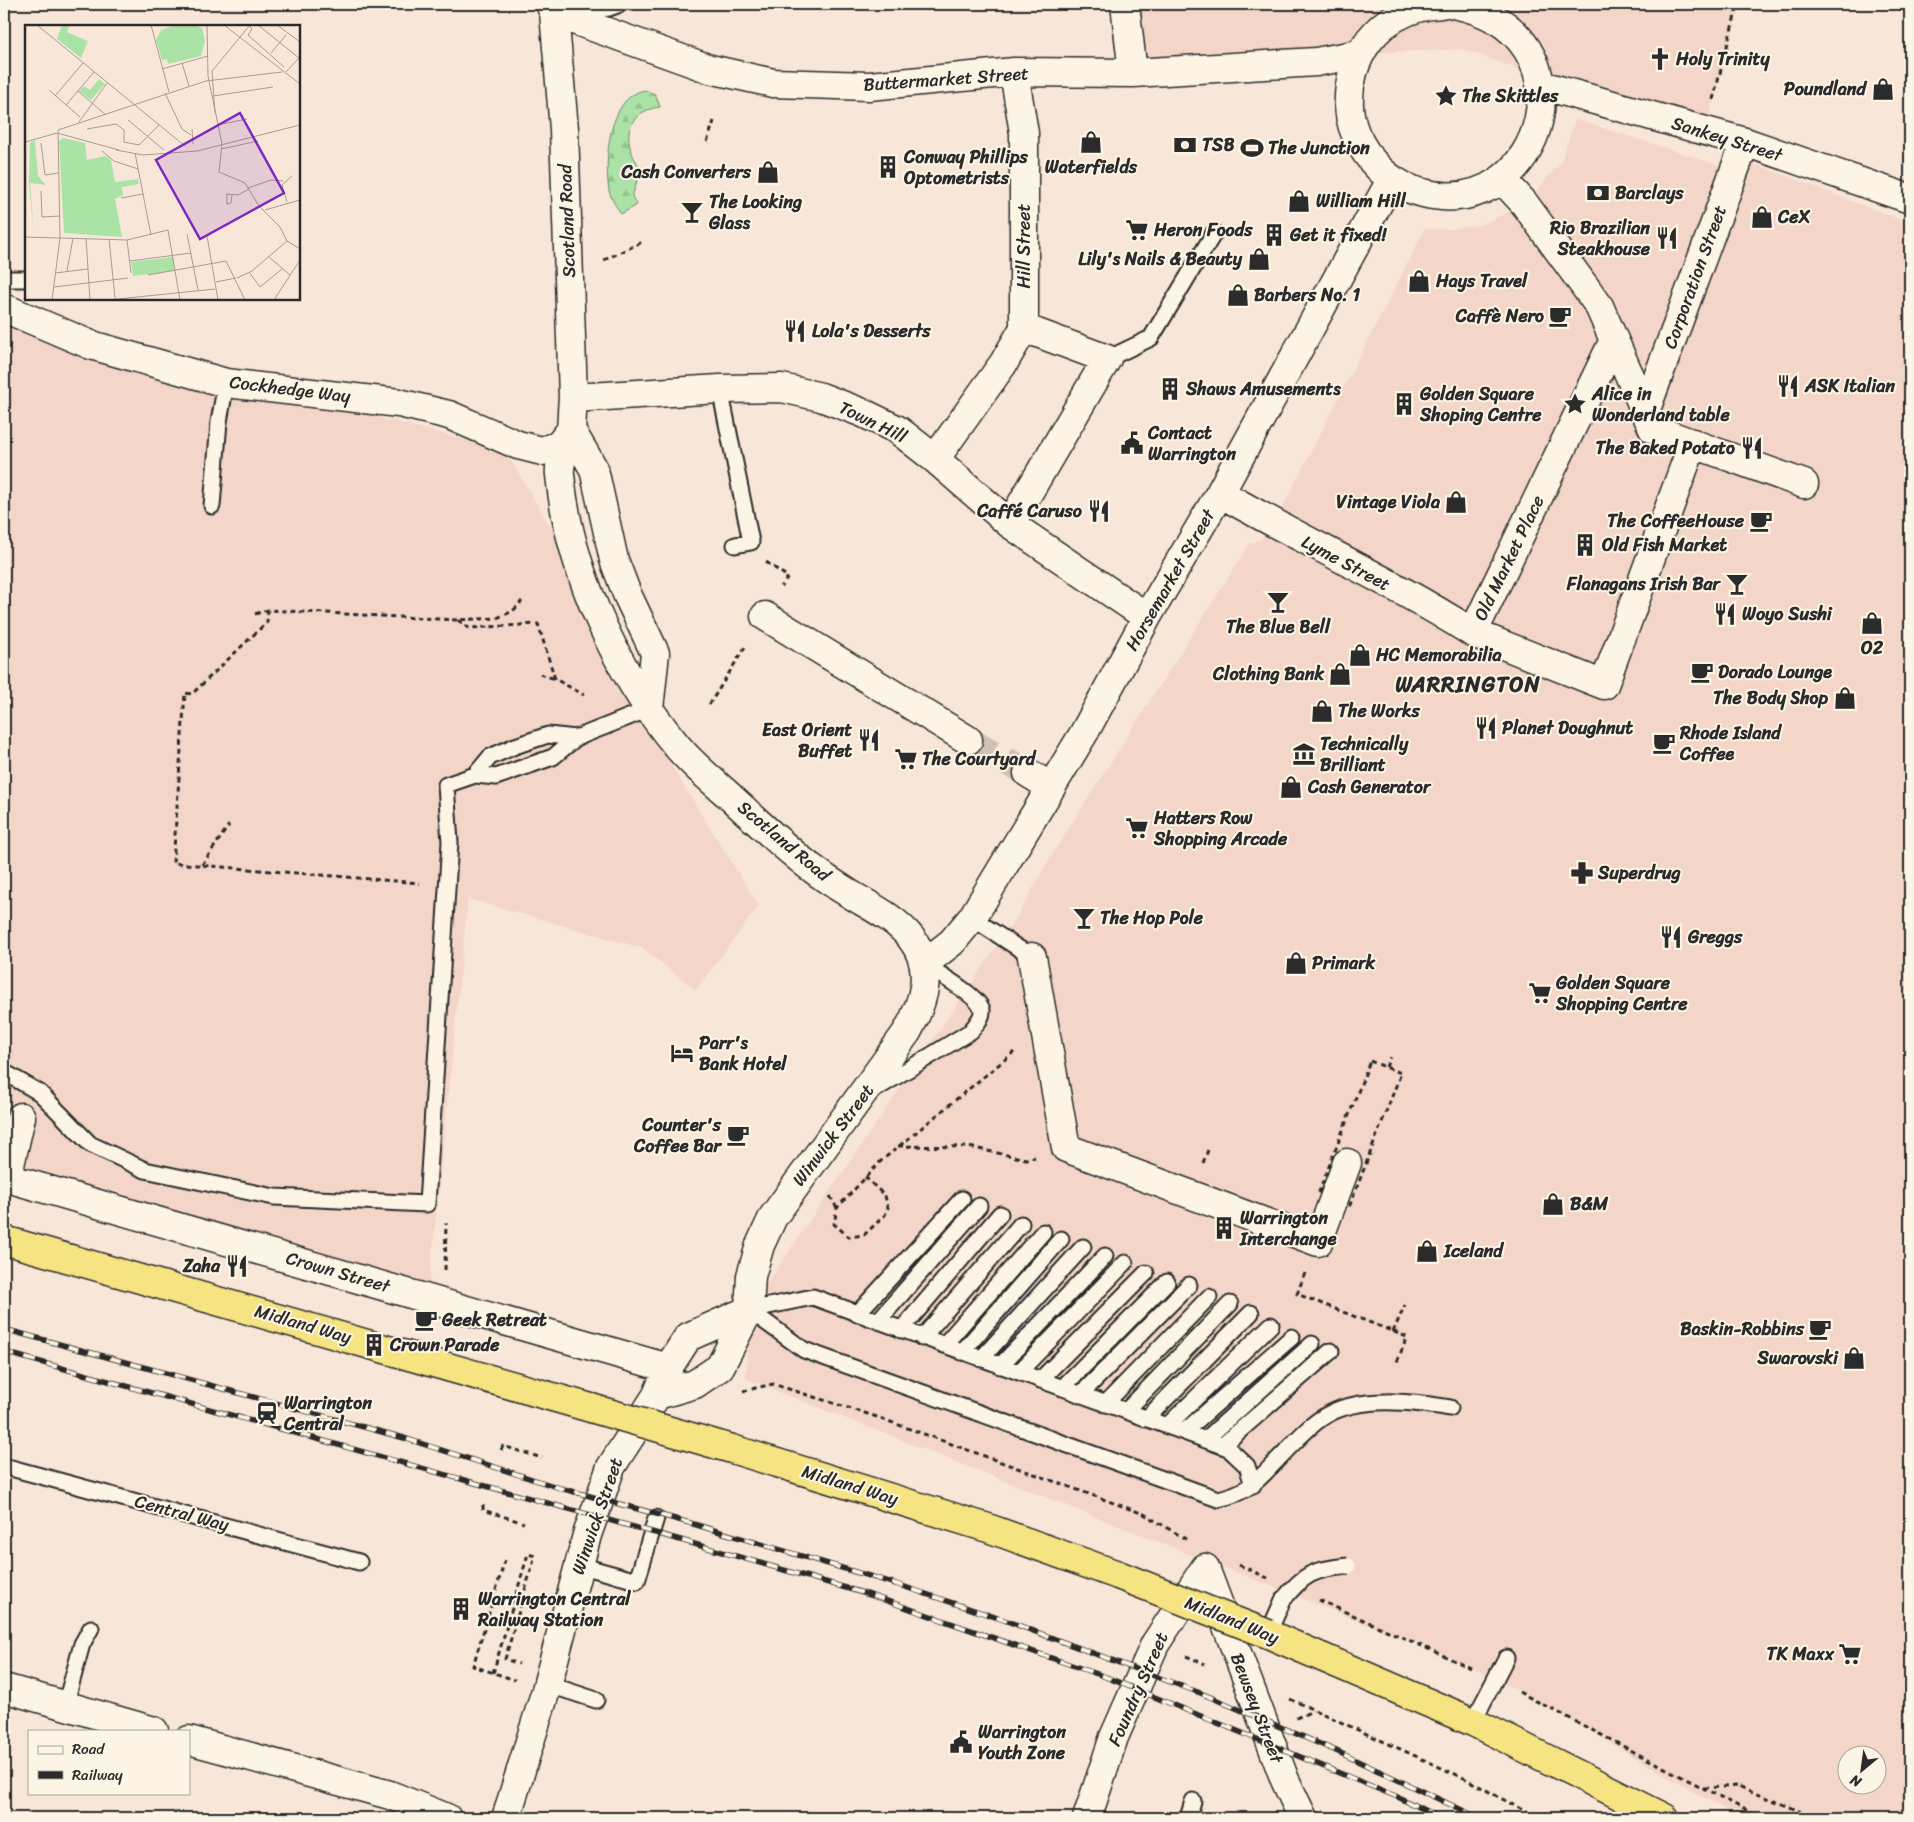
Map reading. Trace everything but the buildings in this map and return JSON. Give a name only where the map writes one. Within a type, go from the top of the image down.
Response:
[{"type":"highway","name":"Midland Way","points":[[4,1240],[732,1449],[988,1528],[1118,1575],[1276,1615],[1299,1648],[1473,1722],[1665,1818]]},
{"type":"street","points":[[1125,4],[1133,73]]},
{"type":"street","points":[[1441,4],[1422,6],[1396,16],[1375,32],[1359,54],[1350,81],[1349,109],[1355,136],[1370,161],[1391,180],[1412,190],[1442,196],[1458,196],[1481,190],[1502,179],[1519,162],[1534,139],[1541,112],[1541,85],[1533,60],[1519,38],[1500,20],[1469,5]]},
{"type":"street","name":"Buttermarket Street","points":[[552,8],[710,69],[773,82],[869,86],[1014,72],[1133,73],[1316,62],[1359,54]]},
{"type":"street","name":"Scotland Road","points":[[552,8],[564,129],[573,398],[571,430],[559,472],[576,553],[590,594],[625,671],[649,709],[678,748],[805,863],[851,895],[872,906],[900,927],[910,937],[924,964]]},
{"type":"street","name":"Hill Street","points":[[1014,72],[1024,133],[1024,328]]},
{"type":"street","name":"Sankey Street","points":[[1541,85],[1745,142],[1910,199]]},
{"type":"street","name":"Corporation Street","points":[[1645,412],[1745,142]]},
{"type":"street","points":[[1502,179],[1524,202],[1599,306],[1653,429],[1804,484]]},
{"type":"street","name":"Horsemarket Street","points":[[924,964],[952,942],[972,918],[1084,733],[1147,617],[1220,493],[1391,180]]},
{"type":"street","name":"Cockhedge Way","points":[[4,308],[92,345],[226,383],[399,403],[450,415],[518,445],[542,451],[559,445],[571,430]]},
{"type":"street","points":[[935,459],[1003,364],[1024,328],[1107,359],[1020,531]]},
{"type":"street","name":"Old Market Place","points":[[1614,340],[1473,632],[1604,685],[1693,443]]},
{"type":"street","name":"Town Hill","points":[[573,398],[632,396],[720,389],[782,388],[821,398],[863,413],[898,430],[1020,531],[1147,617]]},
{"type":"street","name":"Lyme Street","points":[[1220,493],[1272,524],[1438,610],[1473,632]]},
{"type":"street","points":[[765,616],[968,740]]},
{"type":"street","points":[[1028,773],[1051,787]]},
{"type":"street","points":[[1032,957],[1066,1148],[1318,1242],[1347,1163]]},
{"type":"street","name":"Winwick Street","points":[[657,1395],[696,1384],[720,1367],[749,1310],[751,1276],[760,1245],[773,1217],[792,1188],[862,1098],[916,1018],[925,988],[924,964]]},
{"type":"street","name":"Crown Street","points":[[21,1117],[5,1176],[668,1368]]},
{"type":"street","name":"Winwick Street","points":[[506,1818],[547,1684],[579,1565],[611,1467],[657,1395],[668,1368],[688,1337],[749,1310]]},
{"type":"street","name":"Foundry Street","points":[[1087,1818],[1114,1737],[1155,1644],[1205,1568]]},
{"type":"street","name":"Bewsey Street","points":[[1205,1568],[1285,1780],[1303,1818]]},
{"type":"street","points":[[4,1688],[150,1730]]},
{"type":"street","points":[[190,1740],[390,1794],[447,1818]]},
{"type":"lane","points":[[552,8],[581,13],[620,4]]},
{"type":"lane","points":[[1107,359],[1151,338],[1214,233]]},
{"type":"lane","points":[[4,279],[25,279]]},
{"type":"lane","points":[[212,506],[219,422],[226,383]]},
{"type":"lane","points":[[720,389],[751,542],[735,545]]},
{"type":"lane","points":[[4,1072],[40,1093],[90,1144],[145,1170],[274,1197],[427,1204],[450,842],[446,786],[475,775],[496,777],[553,757],[576,738],[649,709]]},
{"type":"lane","points":[[475,775],[490,757],[515,746],[548,735],[576,738]]},
{"type":"lane","points":[[972,918],[1032,957]]},
{"type":"lane","points":[[862,1098],[971,1031],[981,1017],[982,1010],[972,996],[924,964]]},
{"type":"lane","points":[[858,1314],[962,1199]]},
{"type":"lane","points":[[878,1321],[979,1206]]},
{"type":"lane","points":[[900,1330],[1000,1214]]},
{"type":"lane","points":[[922,1338],[1021,1224]]},
{"type":"lane","points":[[944,1345],[1043,1232]]},
{"type":"lane","points":[[962,1352],[1061,1239]]},
{"type":"lane","points":[[981,1359],[1083,1246]]},
{"type":"lane","points":[[1000,1366],[1105,1256]]},
{"type":"lane","points":[[1019,1372],[1125,1263]]},
{"type":"lane","points":[[1040,1380],[1146,1273]]},
{"type":"lane","points":[[1062,1388],[1167,1282]]},
{"type":"lane","points":[[1080,1395],[1189,1285]]},
{"type":"lane","points":[[749,1310],[813,1297],[1228,1448],[1247,1466],[1253,1485]]},
{"type":"lane","points":[[1105,1404],[1209,1297]]},
{"type":"lane","points":[[1126,1411],[1230,1304]]},
{"type":"lane","points":[[749,1310],[804,1350],[1218,1499],[1239,1495],[1253,1485],[1299,1437],[1326,1415],[1349,1407],[1388,1402],[1450,1408]]},
{"type":"lane","points":[[1146,1419],[1251,1313]]},
{"type":"lane","points":[[1168,1426],[1271,1325]]},
{"type":"lane","points":[[1184,1432],[1292,1336]]},
{"type":"lane","points":[[1205,1440],[1312,1344]]},
{"type":"lane","points":[[1222,1446],[1331,1351]]},
{"type":"lane","name":"Central Way","points":[[4,1468],[11,1468],[174,1510],[359,1562]]},
{"type":"lane","points":[[579,1565],[637,1581],[656,1518]]},
{"type":"lane","points":[[1276,1615],[1306,1575],[1321,1568],[1348,1566]]},
{"type":"lane","points":[[65,1706],[82,1644],[91,1628]]},
{"type":"lane","points":[[1473,1722],[1506,1658]]},
{"type":"lane","points":[[547,1684],[596,1700]]},
{"type":"lane","points":[[1188,1818],[1193,1801]]},
{"type":"path","points":[[1704,132],[1738,4]]},
{"type":"path","points":[[707,142],[714,121]]},
{"type":"path","points":[[604,260],[642,242]]},
{"type":"path","points":[[751,542],[765,562],[788,577],[783,584]]},
{"type":"path","points":[[255,614],[268,610],[457,620],[497,618],[513,611],[522,601]]},
{"type":"path","points":[[268,610],[267,622],[249,641],[192,694],[185,693],[173,862],[446,885]]},
{"type":"path","points":[[457,620],[469,628],[538,624],[555,679]]},
{"type":"path","points":[[710,705],[737,661]]},
{"type":"path","points":[[540,674],[555,679],[584,696]]},
{"type":"path","points":[[202,865],[229,825]]},
{"type":"path","points":[[865,1177],[885,1196],[888,1208],[885,1215],[864,1235],[849,1238],[834,1224],[837,1208],[865,1177],[898,1146],[1045,1027]]},
{"type":"path","points":[[1386,1067],[1390,1057]]},
{"type":"path","points":[[1319,1192],[1370,1061],[1402,1073],[1350,1205]]},
{"type":"path","points":[[898,1146],[969,1147],[1026,1159],[1066,1148]]},
{"type":"path","points":[[828,1193],[837,1208]]},
{"type":"path","points":[[427,1204],[446,1219],[445,1302]]},
{"type":"path","points":[[1318,1242],[1297,1294],[1407,1338],[1397,1362]]},
{"type":"path","points":[[1393,1332],[1405,1305]]},
{"type":"path","points":[[739,1392],[773,1384],[877,1417],[1144,1514],[1191,1542]]},
{"type":"path","points":[[501,1450],[503,1446],[542,1458]]},
{"type":"path","points":[[484,1505],[483,1510],[524,1522]]},
{"type":"path","points":[[493,1673],[528,1554],[535,1556],[505,1659],[520,1664]]},
{"type":"path","points":[[505,1560],[473,1666],[515,1680]]},
{"type":"path","points":[[1236,1564],[1270,1578]]},
{"type":"path","points":[[1312,1597],[1462,1664]]},
{"type":"path","points":[[1155,1644],[1246,1680],[1466,1779],[1537,1818]]},
{"type":"path","points":[[1534,1699],[1761,1818]]},
{"type":"path","points":[[1703,1788],[1738,1786],[1818,1818]]},
{"type":"shaded area","points":[[1139,4],[1741,4],[1703,137],[1463,49],[1143,63]]},
{"type":"shaded area","points":[[1575,119],[1728,168],[1746,161],[1910,223],[1910,1818],[1739,1818],[1540,1702],[1453,1658],[746,1379],[749,1310],[1020,912],[1045,866],[1250,543],[1261,540],[1279,514],[1425,229],[1453,229],[1483,224],[1515,209],[1534,194],[1561,161]]},
{"type":"shaded area","points":[[4,310],[206,373],[505,450],[568,556],[631,702],[759,906],[696,990],[642,948],[468,899],[429,1286],[4,1166]]},
{"type":"green space","points":[[645,90],[655,94],[660,107],[639,115],[633,122],[630,130],[630,149],[641,168],[632,197],[637,205],[621,214],[609,190],[607,163],[611,131],[623,104],[633,95]]},
{"type":"tunnel","points":[[968,740],[1028,773]]},
{"type":"railway","points":[[4,1329],[404,1438],[560,1488],[690,1523],[896,1584],[1004,1620],[1203,1694],[1334,1750],[1479,1818]]},
{"type":"railway","points":[[4,1352],[684,1541],[870,1595],[1106,1677],[1400,1798],[1440,1818]]},
{"type":"place","name":"Holy Trinity","points":[[1660,59]]},
{"type":"place","name":"Poundland","points":[[1883,89]]},
{"type":"place","name":"The Skittles","points":[[1446,96]]},
{"type":"place","name":"Waterfields","points":[[1091,142]]},
{"type":"place","name":"TSB","points":[[1185,145]]},
{"type":"place","name":"The Junction","points":[[1252,148]]},
{"type":"place","name":"Conway Phillips Optometrists","points":[[888,167]]},
{"type":"place","name":"Cash Converters","points":[[768,172]]},
{"type":"place","name":"Barclays","points":[[1598,193]]},
{"type":"place","name":"William Hill","points":[[1299,201]]},
{"type":"place","name":"The Looking Glass","points":[[692,212]]},
{"type":"place","name":"CeX","points":[[1762,217]]},
{"type":"place","name":"Heron Foods","points":[[1137,230]]},
{"type":"place","name":"Get it fixed!","points":[[1274,235]]},
{"type":"place","name":"Rio Brazilian Steakhouse","points":[[1667,238]]},
{"type":"place","name":"Lily's Nails & Beauty","points":[[1259,259]]},
{"type":"place","name":"Hays Travel","points":[[1419,281]]},
{"type":"place","name":"Barbers No. 1","points":[[1238,295]]},
{"type":"place","name":"Caffè Nero","points":[[1560,316]]},
{"type":"place","name":"Lola's Desserts","points":[[795,331]]},
{"type":"place","name":"ASK Italian","points":[[1788,386]]},
{"type":"place","name":"Shaws Amusements","points":[[1170,389]]},
{"type":"place","name":"Golden Square Shoping Centre","points":[[1404,404]]},
{"type":"place","name":"Alice in Wonderland table","points":[[1575,404]]},
{"type":"place","name":"Contact Warrington","points":[[1132,443]]},
{"type":"place","name":"The Baked Potato","points":[[1752,448]]},
{"type":"place","name":"Vintage Viola","points":[[1456,502]]},
{"type":"place","name":"Caffé Caruso","points":[[1099,511]]},
{"type":"place","name":"The CoffeeHouse","points":[[1761,521]]},
{"type":"place","name":"Old Fish Market","points":[[1585,545]]},
{"type":"place","name":"Flanagans Irish Bar","points":[[1737,584]]},
{"type":"place","name":"The Blue Bell","points":[[1278,602]]},
{"type":"place","name":"Woyo Sushi","points":[[1725,614]]},
{"type":"place","name":"O2","points":[[1872,623]]},
{"type":"place","name":"HC Memorabilia","points":[[1360,655]]},
{"type":"place","name":"Dorado Lounge","points":[[1702,672]]},
{"type":"place","name":"Clothing Bank","points":[[1340,674]]},
{"type":"place","name":"The Body Shop","points":[[1845,698]]},
{"type":"place","name":"The Works","points":[[1322,711]]},
{"type":"place","name":"Planet Doughnut","points":[[1486,728]]},
{"type":"place","name":"East Orient Buffet","points":[[869,740]]},
{"type":"place","name":"Rhode Island Coffee","points":[[1664,743]]},
{"type":"place","name":"Technically Brilliant","points":[[1304,754]]},
{"type":"place","name":"The Courtyard","points":[[906,759]]},
{"type":"place","name":"Cash Generator","points":[[1291,787]]},
{"type":"place","name":"Hatters Row Shopping Arcade","points":[[1137,828]]},
{"type":"place","name":"Superdrug","points":[[1582,873]]},
{"type":"place","name":"The Hop Pole","points":[[1084,918]]},
{"type":"place","name":"Greggs","points":[[1671,937]]},
{"type":"place","name":"Primark","points":[[1296,963]]},
{"type":"place","name":"Golden Square Shopping Centre","points":[[1540,993]]},
{"type":"place","name":"Parr's Bank Hotel","points":[[682,1053]]},
{"type":"place","name":"Counter's Coffee Bar","points":[[738,1135]]},
{"type":"place","name":"B&M","points":[[1553,1204]]},
{"type":"place","name":"Warrington Interchange","points":[[1224,1228]]},
{"type":"place","name":"Iceland","points":[[1427,1251]]},
{"type":"place","name":"Zaha","points":[[237,1266]]},
{"type":"place","name":"Geek Retreat","points":[[426,1320]]},
{"type":"place","name":"Baskin-Robbins","points":[[1820,1329]]},
{"type":"place","name":"Crown Parade","points":[[374,1345]]},
{"type":"place","name":"Swarovski","points":[[1854,1358]]},
{"type":"place","name":"Warrington Central","points":[[267,1413]]},
{"type":"place","name":"Warrington Central Railway Station","points":[[461,1609]]},
{"type":"place","name":"TK Maxx","points":[[1850,1654]]},
{"type":"place","name":"Warrington Youth Zone","points":[[961,1742]]},
{"type":"district","name":"WARRINGTON","points":[[1468,684]]}]
